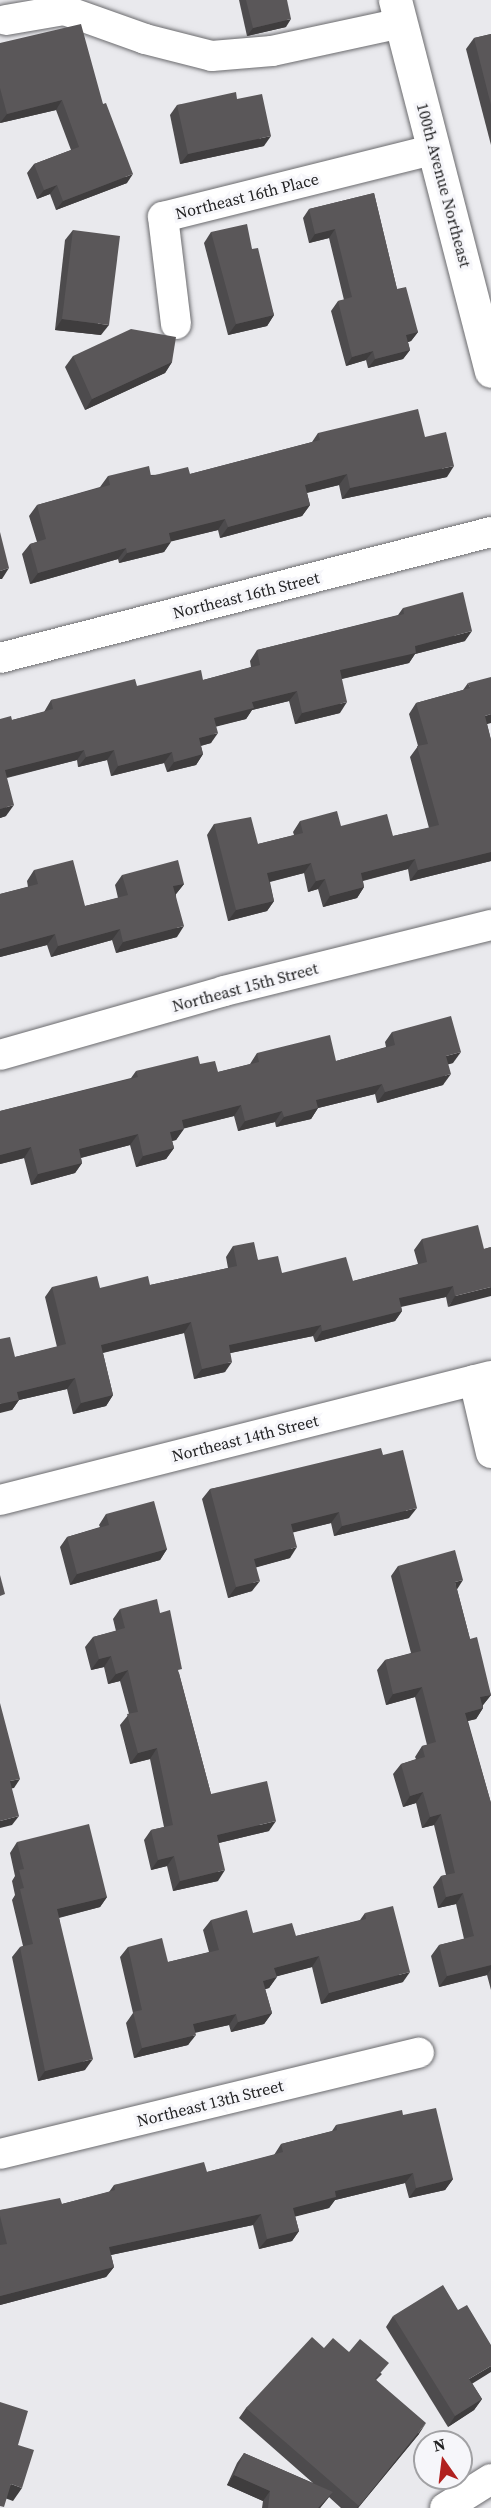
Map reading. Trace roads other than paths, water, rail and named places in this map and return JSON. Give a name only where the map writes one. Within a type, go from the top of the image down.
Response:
[{"type":"street","points":[[6,20],[64,10],[146,39],[212,56],[272,51],[401,7]]},
{"type":"street","name":"100th Avenue Northeast","points":[[401,7],[435,149],[490,359]]},
{"type":"street","name":"Northeast 16th Place","points":[[176,324],[163,217],[435,149]]},
{"type":"street","name":"Northeast 16th Street","points":[[0,658],[491,532]]},
{"type":"street","name":"Northeast 15th Street","points":[[0,1055],[224,992],[491,925]]},
{"type":"street","points":[[482,1378],[491,1453]]},
{"type":"street","name":"Northeast 14th Street","points":[[0,1500],[482,1378]]},
{"type":"street","name":"Northeast 13th Street","points":[[0,2154],[419,2053]]},
{"type":"street","points":[[445,2508],[491,2479]]}]
